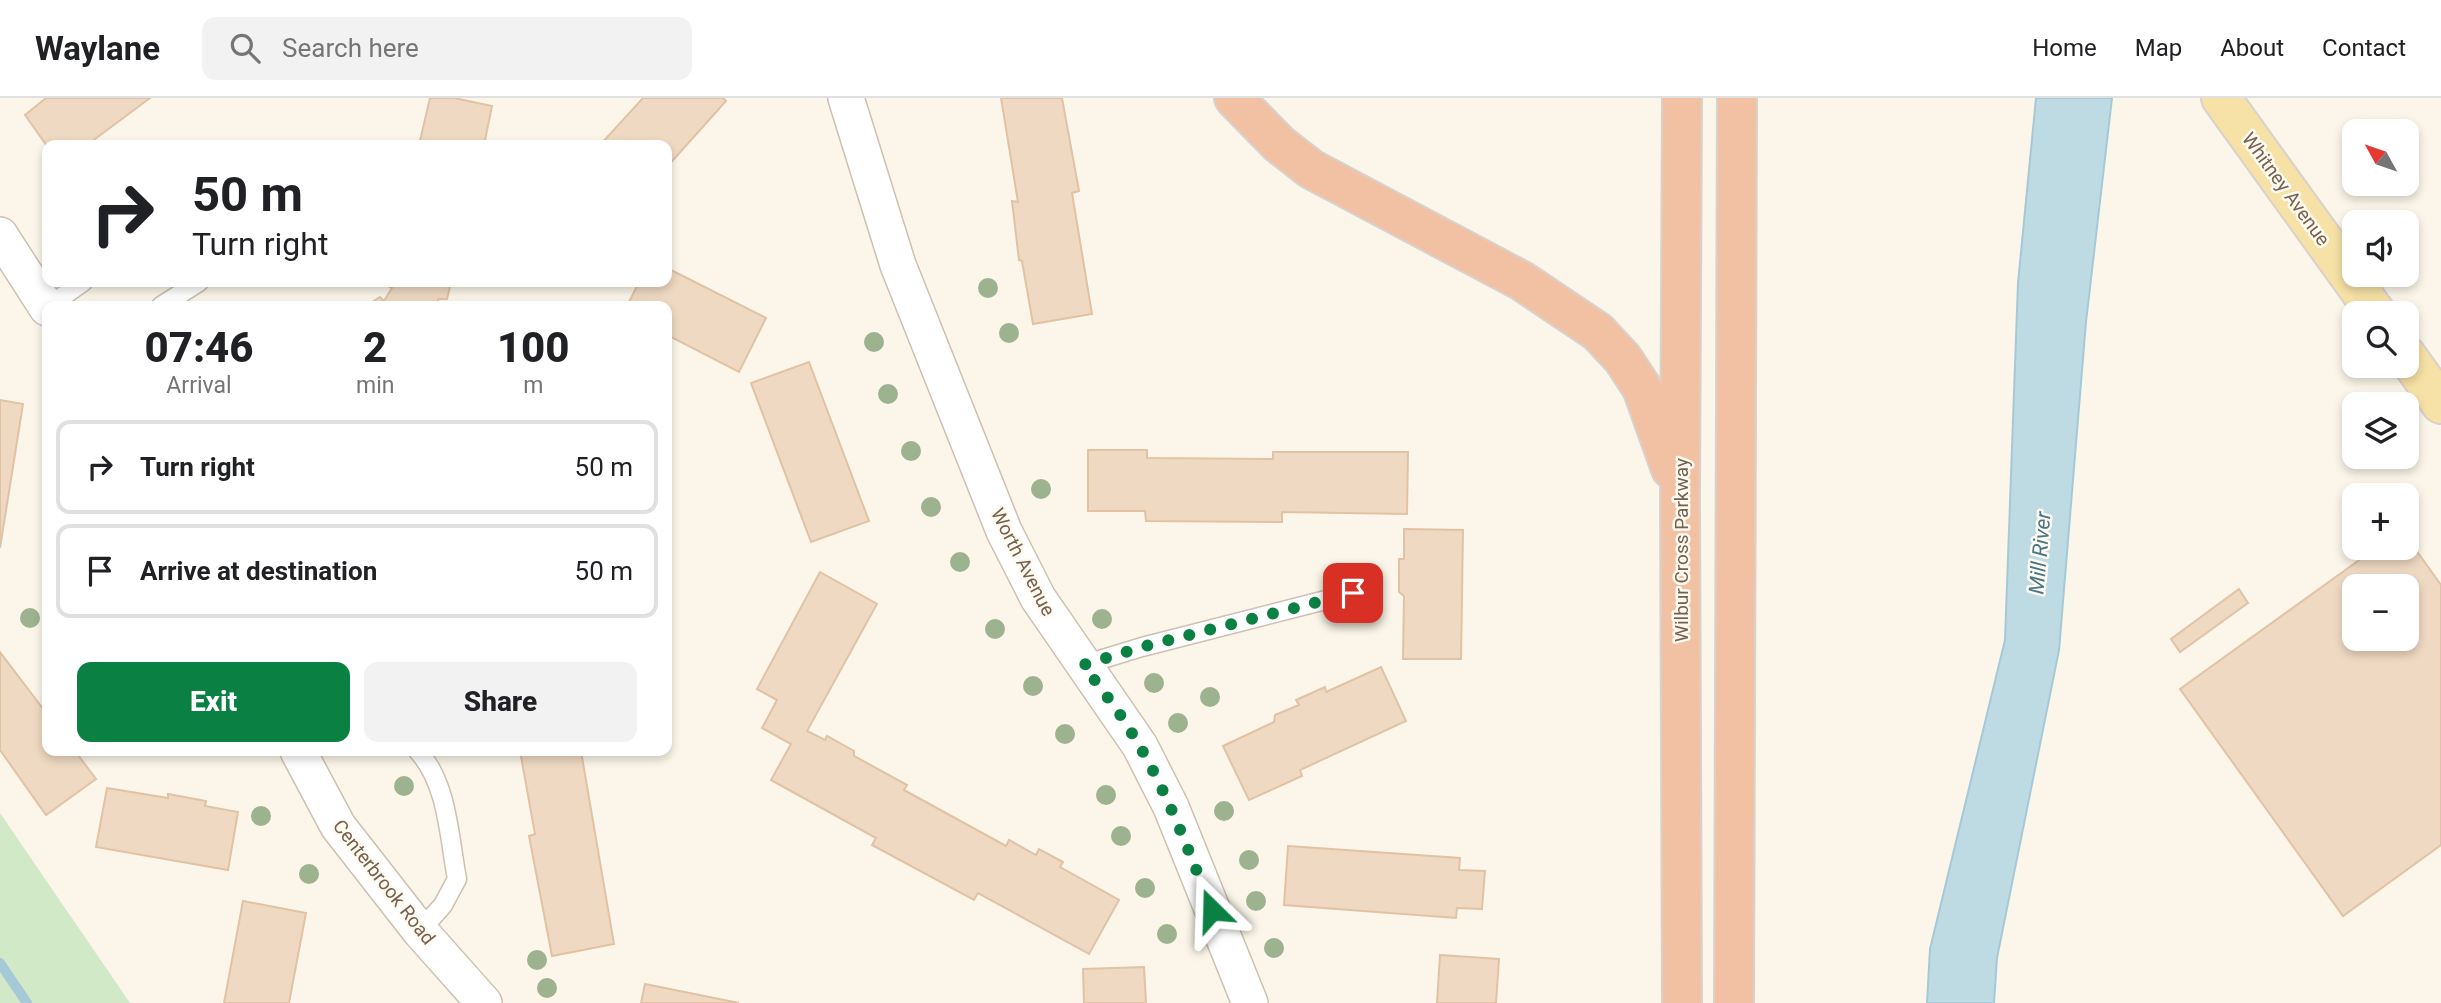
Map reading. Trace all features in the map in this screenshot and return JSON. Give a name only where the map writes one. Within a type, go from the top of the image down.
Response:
[{"type":"highway","points":[[1234,98],[1279,144],[1311,169],[1347,191],[1522,281],[1598,332],[1623,359],[1642,388],[1680,496]]},
{"type":"highway","name":"Wilbur Cross Parkway","points":[[1682,98],[1682,1003]]},
{"type":"highway","points":[[1734,1003],[1737,98]]},
{"type":"main road","name":"Whitney Avenue","points":[[2221,98],[2367,301]]},
{"type":"main road","points":[[2419,373],[2441,404]]},
{"type":"street","name":"Worth Avenue","points":[[846,98],[898,265],[1004,531],[1038,598],[1129,728],[1171,807],[1250,1003]]},
{"type":"street","points":[[0,235],[44,301]]},
{"type":"street","name":"Centerbrook Road","points":[[301,756],[338,826],[420,931],[484,1003]]},
{"type":"lane","points":[[56,301],[76,287]]},
{"type":"lane","points":[[169,301],[191,287]]},
{"type":"lane","points":[[1083,665],[1142,647],[1353,593]]},
{"type":"lane","points":[[420,931],[443,905],[457,879],[441,789],[433,771],[422,756]]},
{"type":"green space","points":[[0,813],[130,1003],[0,1003]]},
{"type":"water","name":"Mill River","points":[[2036,98],[2112,98],[2086,322],[2059,650],[1997,958],[1994,1003],[1927,1003],[1930,949],[2005,640],[2018,283]]},
{"type":"building","points":[[46,98],[150,98],[94,140],[43,140],[25,115]]},
{"type":"building","points":[[430,98],[454,98],[492,106],[485,140],[420,140]]},
{"type":"building","points":[[643,98],[723,98],[726,101],[672,161],[672,140],[605,140]]},
{"type":"building","points":[[1001,98],[1062,98],[1079,191],[1072,193],[1092,314],[1033,324],[1022,261],[1019,260],[1012,201],[1018,202]]},
{"type":"building","points":[[672,271],[766,318],[739,372],[672,338],[672,301],[630,301],[636,287],[672,287]]},
{"type":"building","points":[[390,287],[450,287],[447,299],[384,301],[392,288]]},
{"type":"building","points":[[809,362],[869,521],[811,542],[751,383]]},
{"type":"building","points":[[0,400],[23,404],[0,548]]},
{"type":"building","points":[[1088,450],[1147,450],[1147,458],[1273,459],[1273,452],[1408,452],[1407,514],[1282,512],[1282,522],[1146,521],[1145,511],[1088,511]]},
{"type":"building","points":[[1404,529],[1463,530],[1461,659],[1403,659],[1404,596],[1399,592],[1399,559],[1404,559]]},
{"type":"building","points":[[2419,554],[2441,585],[2441,845],[2343,916],[2180,689],[2359,560],[2419,560]]},
{"type":"building","points":[[820,572],[877,604],[807,731],[825,740],[827,736],[854,751],[854,756],[907,785],[904,790],[1006,846],[1009,840],[1036,855],[1039,849],[1063,862],[1060,867],[1119,900],[1089,954],[978,893],[974,900],[872,845],[876,838],[771,780],[791,744],[762,728],[777,700],[757,689]]},
{"type":"building","points":[[2239,589],[2248,603],[2180,652],[2171,639]]},
{"type":"building","points":[[0,652],[42,707],[42,756],[79,756],[96,779],[46,815],[0,750]]},
{"type":"building","points":[[1381,667],[1406,721],[1300,770],[1302,776],[1249,800],[1223,746],[1274,722],[1275,715],[1299,705],[1296,700],[1325,687],[1326,692]]},
{"type":"building","points":[[521,756],[582,756],[614,944],[552,956],[529,836],[535,834]]},
{"type":"building","points":[[107,788],[168,798],[168,794],[206,801],[205,806],[238,812],[228,870],[96,847]]},
{"type":"building","points":[[1288,846],[1460,858],[1459,870],[1485,871],[1482,909],[1457,908],[1456,918],[1284,905]]},
{"type":"building","points":[[243,901],[306,913],[289,1003],[224,1003]]},
{"type":"building","points":[[1440,955],[1499,959],[1496,1003],[1437,1003]]},
{"type":"building","points":[[1144,967],[1146,1003],[1084,1003],[1083,969]]},
{"type":"building","points":[[645,984],[739,1003],[641,1003]]},
{"type":"waterway","points":[[0,963],[27,1003]]},
{"type":"route","points":[[1212,910],[1171,807],[1140,746],[1083,665],[1142,647],[1353,593]]}]
